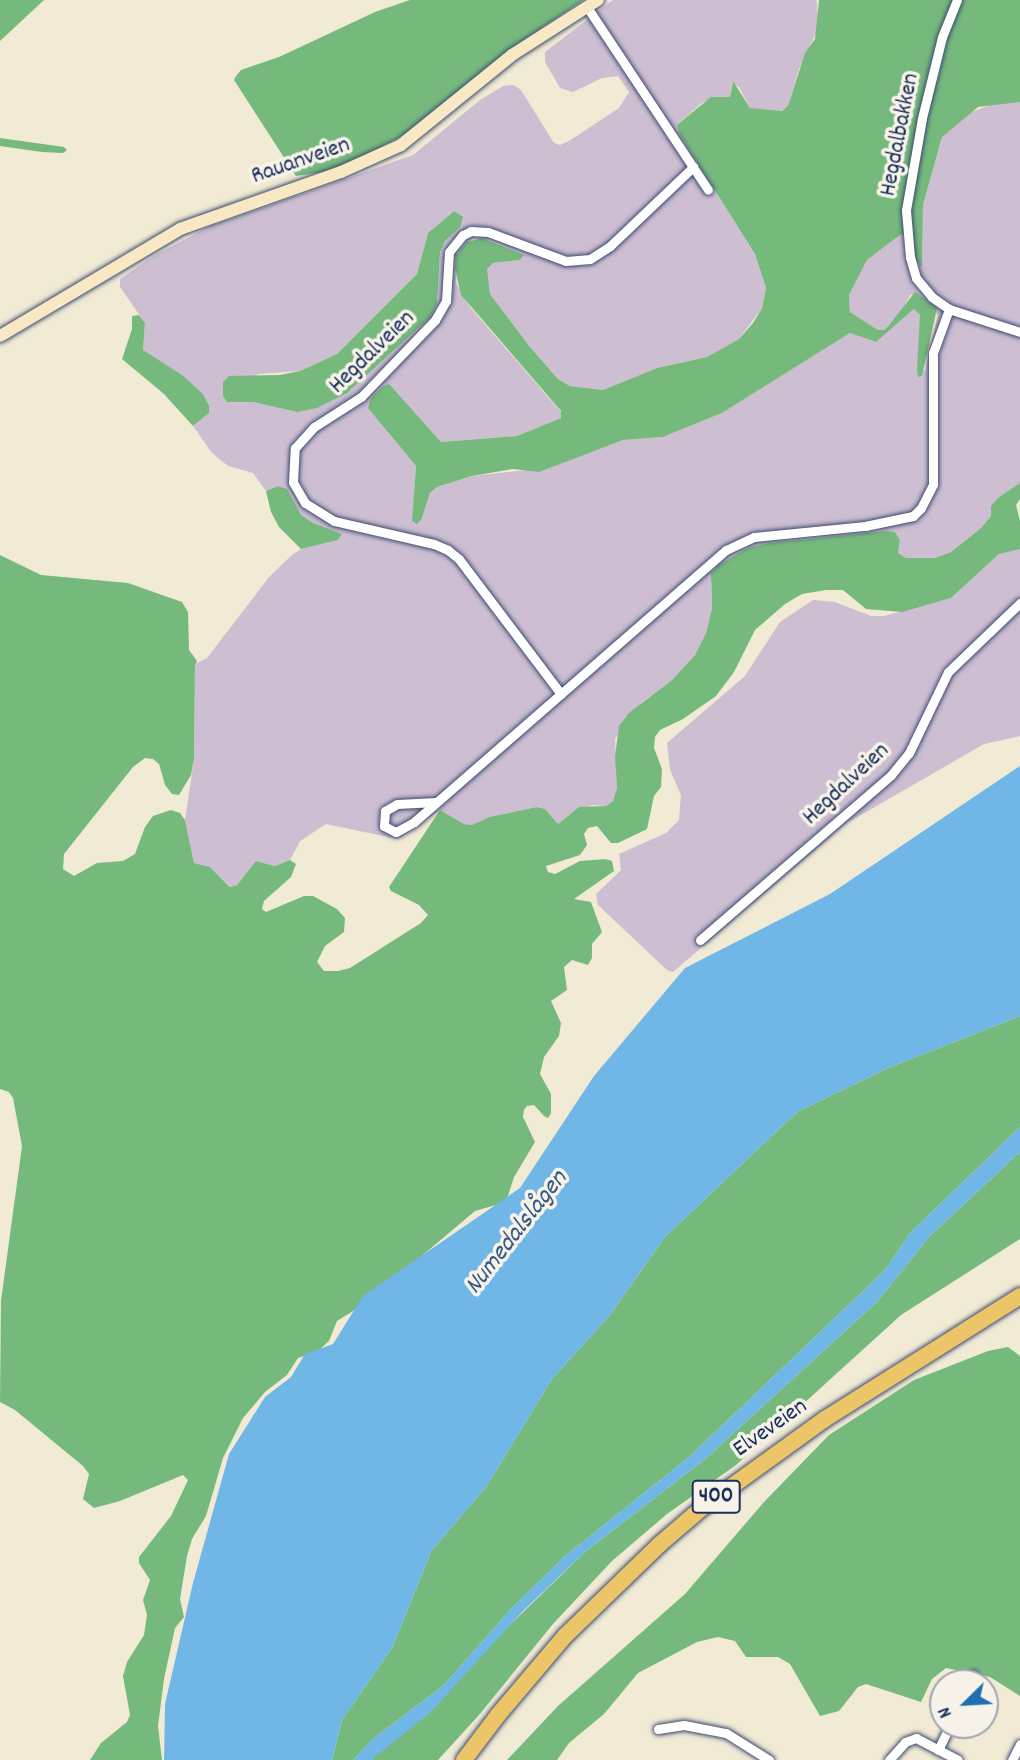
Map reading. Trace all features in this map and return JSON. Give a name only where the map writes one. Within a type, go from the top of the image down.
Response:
[{"type":"highway","name":"Elveveien","points":[[464,1760],[565,1636],[660,1544],[703,1507],[825,1419],[1020,1296]]},
{"type":"main road","name":"Rauanveien","points":[[0,337],[180,229],[341,172],[401,145],[512,55],[593,3]]},
{"type":"street","name":"Hegdalbakken","points":[[949,309],[932,297],[916,278],[909,257],[906,210],[922,118],[939,50],[957,0]]},
{"type":"street","points":[[593,3],[708,190]]},
{"type":"street","name":"Hegdalveien","points":[[561,694],[459,559],[448,550],[434,544],[334,521],[304,503],[293,482],[295,449],[314,427],[350,406],[370,389],[435,320],[446,301],[450,252],[463,235],[471,231],[488,232],[566,261],[590,259],[610,246],[693,167]]},
{"type":"street","points":[[436,802],[397,804],[385,811],[384,826],[396,832],[404,830],[718,557],[738,543],[754,537],[899,521],[913,516],[933,484],[933,353],[949,309],[1020,332]]},
{"type":"street","name":"Hegdalveien","points":[[700,940],[891,775],[909,753],[948,672],[1020,603]]},
{"type":"street","points":[[658,1730],[684,1726],[726,1733],[769,1760]]},
{"type":"street","points":[[889,1760],[905,1742],[916,1738],[958,1760]]},
{"type":"street","points":[[939,1750],[944,1739]]},
{"type":"street","points":[[1012,1760],[1020,1744]]},
{"type":"shaded area","points":[[613,0],[817,2],[818,29],[799,69],[788,107],[777,113],[750,108],[739,87],[732,83],[730,97],[703,102],[677,125],[680,135],[755,254],[766,288],[762,308],[739,339],[707,357],[657,368],[603,390],[570,386],[558,379],[530,347],[490,294],[486,269],[493,263],[520,260],[524,255],[492,241],[473,239],[456,255],[456,283],[470,307],[561,412],[561,418],[517,436],[441,442],[389,385],[387,431],[416,466],[414,495],[422,518],[430,493],[437,487],[472,476],[526,470],[582,455],[623,440],[663,437],[722,413],[850,333],[876,342],[914,309],[920,315],[921,326],[917,370],[925,371],[938,315],[911,294],[900,313],[884,330],[878,330],[850,312],[849,295],[867,260],[900,235],[905,234],[912,240],[922,262],[923,205],[942,137],[968,113],[999,102],[1020,102],[1020,483],[999,497],[991,516],[981,528],[951,552],[935,558],[906,558],[898,553],[900,540],[895,532],[802,539],[711,583],[712,608],[706,633],[695,655],[672,680],[641,703],[615,739],[617,788],[613,801],[606,806],[592,805],[570,814],[558,824],[545,809],[537,807],[489,817],[472,825],[464,824],[440,810],[398,839],[326,824],[300,841],[290,860],[275,866],[256,861],[237,885],[231,887],[210,867],[194,863],[185,820],[194,759],[195,664],[207,658],[270,576],[292,555],[301,549],[338,540],[342,534],[313,524],[301,515],[287,489],[278,486],[266,491],[253,473],[228,466],[212,453],[193,426],[209,413],[209,404],[203,394],[143,350],[145,323],[120,287],[120,279],[155,255],[211,226],[413,155],[480,100],[503,86],[514,85],[521,90],[554,143],[560,145],[619,108],[629,92],[618,76],[602,78],[573,92],[560,88],[545,62],[545,52]],"holes":[[[454,211],[460,227],[445,241],[440,252],[437,304],[430,317],[297,412],[253,402],[227,402],[258,374],[300,371],[337,354],[417,274],[428,233]]]},
{"type":"shaded area","points":[[1020,549],[1020,736],[984,744],[847,823],[673,972],[667,970],[598,905],[596,894],[621,870],[619,854],[666,833],[679,820],[681,795],[670,770],[667,743],[745,676],[780,622],[813,600],[835,602],[871,616],[884,616],[951,598],[999,554]]},
{"type":"green space","points":[[0,0],[44,0],[0,41]]},
{"type":"green space","points":[[410,0],[583,0],[506,52],[415,129],[356,160],[323,172],[296,176],[234,80],[236,76],[241,70],[279,57],[375,12]]},
{"type":"green space","points":[[819,0],[1020,0],[1020,102],[978,107],[942,137],[923,205],[922,267],[917,261],[912,240],[905,234],[900,235],[867,260],[849,295],[850,312],[878,330],[884,330],[889,325],[915,292],[937,308],[922,376],[918,377],[917,370],[920,315],[914,309],[876,342],[850,333],[722,413],[663,437],[623,440],[539,472],[513,469],[472,476],[437,487],[430,493],[422,518],[417,524],[412,521],[416,466],[368,408],[371,398],[384,386],[389,384],[441,442],[517,436],[561,418],[561,411],[461,295],[455,268],[456,255],[467,242],[482,238],[524,255],[520,260],[493,263],[487,269],[490,294],[530,347],[558,379],[570,386],[603,390],[657,368],[707,357],[739,339],[753,323],[762,308],[766,288],[755,254],[680,135],[677,125],[711,97],[730,97],[733,81],[750,108],[782,111],[788,106],[805,53],[815,39]]},
{"type":"green space","points":[[0,138],[64,147],[67,150],[63,153],[42,152],[0,146]]},
{"type":"green space","points":[[454,211],[463,217],[460,227],[445,241],[440,252],[437,304],[430,317],[347,393],[317,408],[297,412],[253,402],[227,402],[223,396],[223,382],[229,376],[280,375],[300,371],[337,354],[417,274],[428,233]]},
{"type":"green space","points":[[139,315],[145,323],[143,350],[182,375],[203,394],[209,405],[209,413],[193,426],[164,394],[122,359],[132,329],[132,316]]},
{"type":"green space","points":[[1020,483],[1020,499],[1016,505],[1020,521],[1020,549],[999,554],[951,598],[902,612],[866,609],[843,590],[826,590],[802,594],[785,604],[755,630],[734,672],[716,696],[683,719],[660,730],[655,737],[654,748],[662,769],[661,787],[654,796],[647,829],[618,843],[611,843],[597,826],[588,828],[584,834],[587,845],[580,855],[546,866],[548,872],[555,874],[580,861],[605,859],[612,861],[614,871],[574,899],[591,902],[602,932],[592,944],[592,958],[588,965],[572,960],[564,967],[567,990],[551,1001],[561,1023],[559,1036],[544,1057],[540,1074],[551,1094],[551,1113],[548,1118],[534,1105],[527,1106],[524,1110],[523,1117],[535,1142],[514,1177],[506,1202],[475,1211],[366,1303],[337,1321],[329,1341],[318,1351],[298,1358],[287,1375],[265,1392],[243,1418],[223,1458],[206,1516],[192,1539],[187,1556],[180,1599],[184,1617],[175,1628],[164,1679],[158,1726],[162,1760],[90,1760],[101,1743],[127,1722],[130,1715],[123,1676],[127,1662],[144,1635],[147,1615],[143,1600],[150,1580],[139,1563],[139,1557],[171,1516],[188,1480],[183,1475],[120,1501],[94,1508],[83,1499],[89,1474],[83,1466],[15,1410],[0,1402],[1,1301],[22,1146],[13,1098],[9,1092],[0,1089],[0,555],[41,575],[128,583],[182,602],[188,612],[189,650],[197,661],[194,759],[191,775],[179,795],[172,794],[165,785],[159,764],[153,759],[145,758],[133,767],[64,854],[63,869],[74,876],[97,863],[123,861],[135,854],[145,827],[153,816],[171,810],[180,813],[185,820],[194,863],[210,867],[230,887],[237,885],[256,861],[275,866],[290,860],[296,864],[291,877],[264,901],[262,909],[266,912],[304,896],[313,896],[337,909],[345,918],[344,932],[325,946],[317,962],[324,971],[338,971],[350,968],[421,923],[428,915],[419,905],[391,891],[389,887],[440,810],[464,824],[472,825],[489,817],[537,807],[545,809],[558,824],[579,807],[606,806],[613,801],[617,788],[615,756],[619,726],[630,712],[672,680],[695,655],[706,633],[712,608],[711,573],[719,565],[748,548],[769,543],[886,531],[895,532],[900,540],[898,553],[906,558],[935,558],[951,552],[981,528],[991,516],[991,506]]},
{"type":"green space","points":[[278,486],[287,489],[301,515],[313,523],[342,534],[338,540],[301,549],[279,527],[271,512],[266,491]]},
{"type":"green space","points":[[1020,1016],[1020,1127],[911,1232],[885,1270],[688,1458],[565,1556],[510,1610],[444,1685],[373,1739],[353,1760],[332,1760],[342,1720],[392,1648],[432,1550],[486,1487],[552,1379],[610,1315],[665,1237],[797,1112],[888,1068]]},
{"type":"green space","points":[[1020,1152],[1020,1239],[901,1315],[736,1465],[667,1514],[612,1561],[553,1624],[479,1715],[438,1760],[371,1760],[586,1551],[704,1460],[877,1302],[929,1237]]},
{"type":"green space","points":[[1008,1347],[1020,1356],[1020,1696],[999,1683],[999,1669],[929,1669],[929,1685],[921,1702],[866,1684],[858,1687],[839,1711],[820,1716],[790,1664],[778,1657],[746,1657],[735,1641],[718,1637],[697,1642],[638,1673],[604,1714],[569,1743],[557,1760],[507,1760],[558,1706],[685,1594],[764,1502],[829,1435],[914,1380],[988,1351]]},
{"type":"water","name":"Numedalslågen","points":[[1020,766],[1020,1016],[888,1068],[797,1112],[665,1237],[610,1315],[552,1379],[486,1487],[432,1550],[392,1648],[342,1720],[332,1760],[164,1760],[165,1704],[193,1583],[229,1454],[265,1397],[291,1377],[305,1354],[333,1344],[363,1296],[520,1188],[594,1076],[685,968],[830,894]]},
{"type":"water","points":[[1020,1127],[1020,1152],[929,1237],[877,1302],[704,1460],[586,1551],[522,1612],[430,1713],[371,1760],[353,1760],[373,1739],[444,1685],[510,1610],[565,1556],[688,1458],[885,1270],[911,1232]]}]
